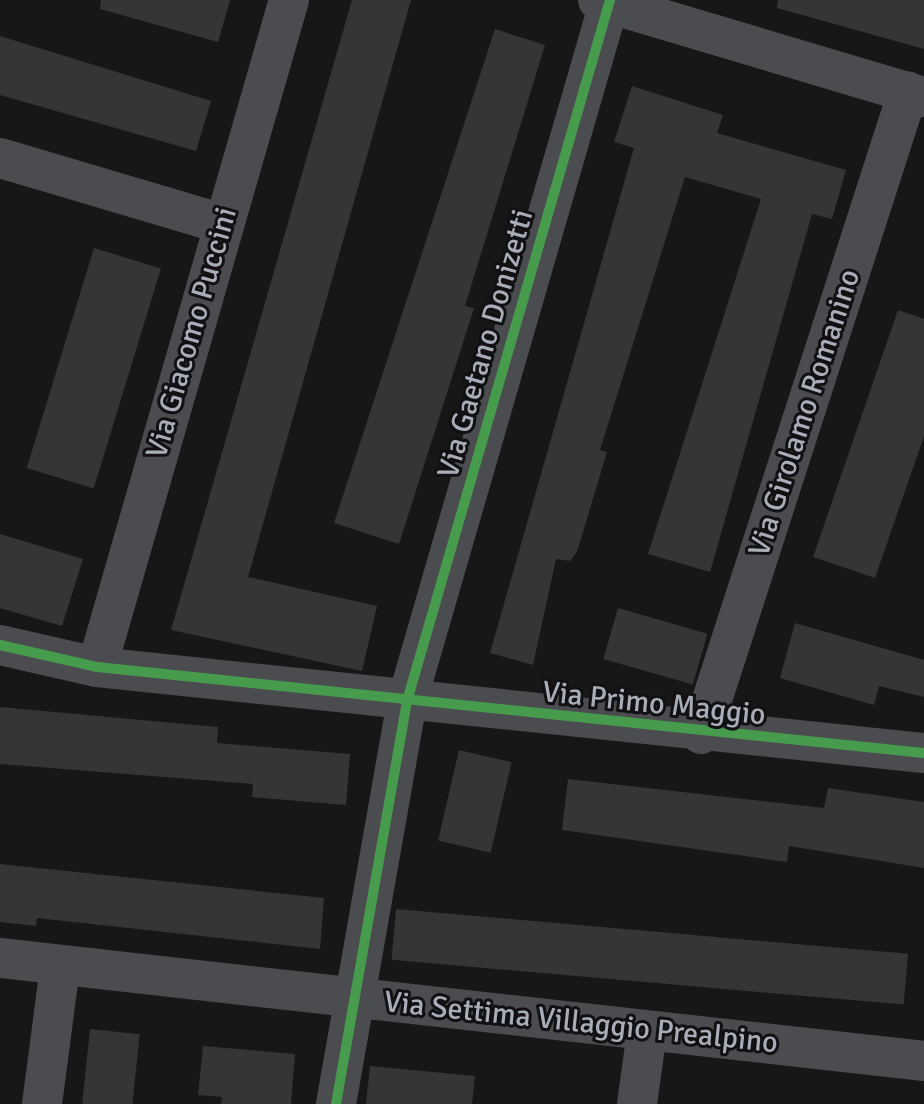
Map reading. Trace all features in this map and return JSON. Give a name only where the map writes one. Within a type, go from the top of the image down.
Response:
[{"type":"street","name":"Via Giacomo Puccini","points":[[97,667],[289,0]]},
{"type":"street","points":[[606,1],[916,94]]},
{"type":"street","name":"Via Gaetano Donizetti","points":[[336,1104],[350,997],[407,701],[606,1]]},
{"type":"street","name":"Via Girolamo Romanino","points":[[701,734],[916,94]]},
{"type":"street","points":[[0,158],[223,224]]},
{"type":"street","name":"Via Primo Maggio","points":[[0,645],[97,667],[701,734],[924,753]]},
{"type":"street","name":"Via Settima Villaggio Prealpino","points":[[0,958],[60,968],[924,1061]]},
{"type":"street","points":[[42,1104],[60,968]]},
{"type":"street","points":[[637,1104],[647,1031]]},
{"type":"building","points":[[101,0],[230,0],[218,42],[100,9]]},
{"type":"building","points":[[352,0],[411,0],[248,577],[377,606],[362,671],[171,630]]},
{"type":"building","points":[[778,0],[924,0],[924,49],[777,8]]},
{"type":"building","points":[[495,29],[545,45],[465,306],[474,308],[399,544],[334,523]]},
{"type":"building","points":[[0,36],[211,101],[196,151],[0,95]]},
{"type":"building","points":[[632,86],[723,115],[717,133],[846,170],[832,219],[812,214],[710,572],[648,554],[761,199],[685,177],[600,450],[607,452],[577,552],[570,561],[556,559],[533,665],[490,653],[634,148],[614,142]]},
{"type":"building","points":[[94,248],[161,268],[94,488],[27,468]]},
{"type":"building","points":[[898,310],[924,319],[924,436],[875,578],[813,557]]},
{"type":"building","points":[[0,534],[83,559],[62,626],[0,608]]},
{"type":"building","points":[[618,608],[707,634],[693,685],[603,659]]},
{"type":"building","points":[[795,623],[924,660],[924,697],[879,686],[874,705],[780,678]]},
{"type":"building","points":[[0,707],[218,727],[217,743],[350,754],[346,805],[252,797],[253,784],[0,764]]},
{"type":"building","points":[[459,750],[512,762],[491,853],[438,841]]},
{"type":"building","points":[[568,779],[824,808],[828,788],[924,802],[924,868],[789,846],[787,862],[562,830]]},
{"type":"building","points":[[0,864],[324,898],[320,949],[37,918],[36,926],[0,922]]},
{"type":"building","points":[[396,909],[908,954],[904,1005],[392,960]]},
{"type":"building","points":[[90,1029],[140,1034],[132,1104],[82,1104]]},
{"type":"building","points":[[203,1046],[295,1054],[291,1104],[221,1104],[222,1097],[198,1095]]},
{"type":"building","points":[[370,1066],[475,1076],[472,1104],[366,1104]]},
{"type":"cycle path","points":[[336,1104],[407,701],[610,0]]},
{"type":"cycle path","points":[[0,645],[97,667],[924,753]]}]
